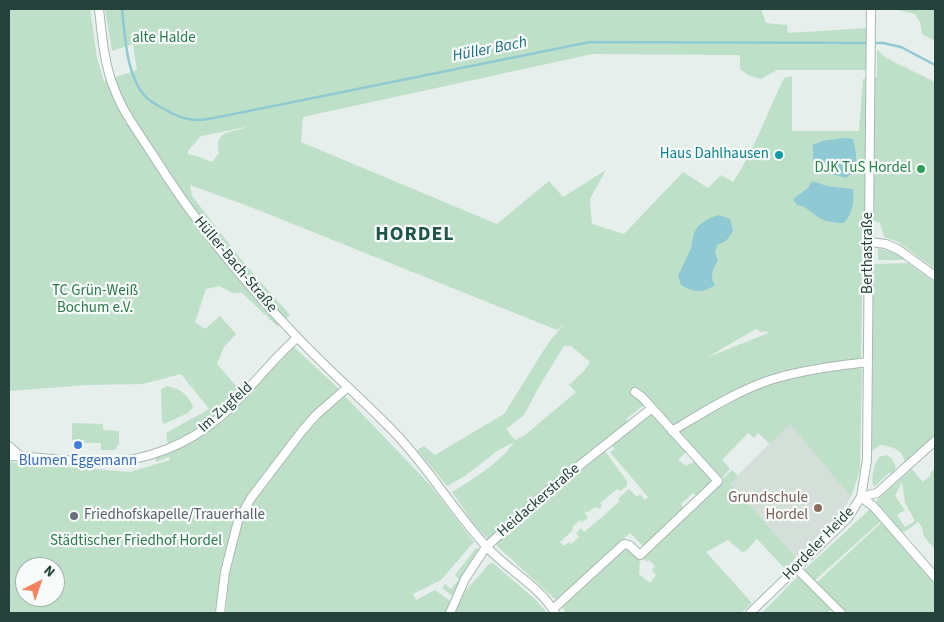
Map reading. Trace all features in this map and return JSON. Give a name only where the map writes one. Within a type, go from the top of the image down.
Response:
[{"type":"street","name":"Hüller-Bach-Straße","points":[[99,9],[103,46],[113,88],[131,122],[202,228],[239,274],[297,338],[395,433],[436,481],[486,547],[541,596],[554,611]]},
{"type":"street","name":"Berthastraße","points":[[861,497],[867,460],[871,9]]},
{"type":"street","points":[[870,242],[886,244],[898,250],[935,276]]},
{"type":"street","name":"Im Zugfeld","points":[[9,456],[105,462],[130,459],[163,451],[190,439],[220,418],[297,338]]},
{"type":"street","points":[[672,431],[726,399],[770,380],[810,370],[868,362]]},
{"type":"street","points":[[220,613],[225,572],[238,521],[251,498],[302,431],[316,415],[348,387]]},
{"type":"street","points":[[554,611],[624,544],[629,545],[640,555],[718,481],[652,408],[635,392]]},
{"type":"street","name":"Heidackerstraße","points":[[450,613],[465,579],[486,547],[551,488],[652,408]]},
{"type":"street","name":"Hordeler Heide","points":[[750,613],[846,519],[861,497],[878,493],[935,441]]},
{"type":"street","points":[[9,446],[21,456]]},
{"type":"street","points":[[861,497],[874,507],[935,577]]},
{"type":"street","points":[[796,568],[841,613]]},
{"type":"shaded area","points":[[790,423],[851,497],[838,517],[796,557],[729,484]]},
{"type":"green space","points":[[9,9],[90,9],[97,58],[104,81],[137,70],[133,44],[112,51],[105,9],[761,9],[766,23],[787,25],[788,33],[868,28],[868,70],[777,70],[761,79],[748,75],[740,69],[740,55],[593,54],[303,117],[301,142],[497,224],[549,181],[563,197],[606,170],[590,199],[592,224],[624,234],[683,172],[708,188],[721,175],[733,182],[754,144],[784,78],[792,76],[792,131],[859,131],[863,79],[877,77],[877,50],[886,58],[935,82],[935,269],[898,242],[884,237],[880,223],[871,220],[869,236],[863,236],[861,359],[791,371],[673,425],[649,401],[626,419],[628,423],[530,501],[490,541],[473,523],[452,492],[502,457],[514,442],[497,451],[465,476],[447,486],[417,450],[424,446],[435,455],[504,414],[547,345],[563,325],[557,330],[248,206],[190,185],[192,196],[244,263],[290,315],[277,326],[242,293],[233,293],[219,286],[206,289],[195,322],[205,329],[220,316],[236,334],[224,347],[217,364],[246,397],[294,347],[339,389],[314,413],[252,492],[234,522],[221,566],[217,613],[9,613],[9,462],[130,472],[170,460],[169,457],[156,462],[156,457],[169,452],[166,433],[209,409],[181,374],[143,384],[87,385],[9,391]],"holes":[[[246,127],[225,133],[219,139],[219,153],[212,162],[188,154],[188,151],[201,136]],[[756,329],[761,332],[767,331],[768,333],[706,358]],[[564,346],[571,346],[590,362],[584,371],[569,385],[576,392],[525,435],[515,440],[506,429],[524,415]]]},
{"type":"green space","points":[[894,9],[935,9],[935,41],[922,34],[920,22],[915,14]]},
{"type":"green space","points":[[878,248],[899,254],[908,260],[878,260]]},
{"type":"green space","points":[[908,263],[935,283],[935,436],[905,464],[900,452],[889,446],[880,445],[872,451],[873,264]]},
{"type":"green space","points":[[843,367],[860,367],[862,370],[860,470],[851,497],[790,424],[770,444],[758,433],[754,438],[748,433],[722,460],[730,469],[721,479],[677,432],[763,386],[793,377]]},
{"type":"green space","points":[[167,386],[176,388],[183,393],[193,407],[188,413],[164,424],[162,421],[161,389]]},
{"type":"green space","points":[[344,395],[432,487],[474,542],[441,580],[413,594],[416,600],[435,590],[450,601],[446,613],[226,613],[230,559],[239,527],[254,497],[310,427]]},
{"type":"green space","points":[[651,415],[687,451],[678,460],[686,466],[695,461],[713,481],[712,484],[698,498],[693,493],[681,504],[684,509],[645,546],[630,533],[557,601],[496,543],[553,491],[604,450],[627,481],[627,486],[620,491],[617,489],[600,503],[602,506],[599,509],[596,507],[587,511],[585,513],[588,518],[582,522],[580,520],[573,526],[572,531],[560,542],[564,546],[569,542],[571,544],[579,537],[576,533],[581,528],[584,532],[620,501],[618,499],[629,489],[637,497],[640,494],[645,500],[648,497],[610,452],[615,449],[611,445]]},
{"type":"green space","points":[[72,423],[103,424],[103,430],[119,431],[119,444],[115,450],[101,450],[101,443],[84,443],[84,440],[72,440]]},
{"type":"green space","points":[[887,455],[892,459],[896,467],[892,474],[890,472],[874,487],[873,472],[876,464],[879,457]]},
{"type":"green space","points":[[912,469],[923,482],[935,469],[935,550],[924,536],[922,527],[918,522],[902,533],[876,504],[877,500]],"holes":[[[902,482],[905,503],[915,521],[905,527],[897,515],[905,510],[895,496]]]},
{"type":"green space","points":[[732,470],[738,476],[730,484],[796,557],[785,569],[757,539],[746,551],[742,552],[728,540],[706,552],[752,603],[741,613],[566,613],[562,607],[565,602],[623,548],[628,548],[640,559],[639,574],[650,583],[656,575],[652,570],[655,566],[649,560],[646,562],[642,557]]},
{"type":"green space","points":[[870,509],[881,521],[813,582],[803,571]]},
{"type":"green space","points":[[881,523],[884,524],[935,581],[935,613],[845,613],[816,583]]},
{"type":"green space","points":[[476,548],[479,550],[452,596],[442,588],[445,584],[451,589],[459,579],[455,575]]},
{"type":"green space","points":[[490,563],[493,563],[537,601],[547,613],[453,613],[461,596]]},
{"type":"green space","points":[[800,574],[832,609],[827,613],[762,613]]},
{"type":"water","points":[[844,138],[853,139],[856,153],[856,169],[846,178],[816,170],[813,160],[813,145],[822,141]]},
{"type":"water","points":[[812,181],[827,186],[853,189],[852,207],[844,223],[822,219],[806,208],[797,205],[793,199],[808,188]]},
{"type":"water","points":[[719,215],[730,219],[733,231],[726,241],[717,245],[715,253],[718,260],[713,269],[712,276],[715,285],[702,291],[690,290],[681,285],[678,276],[691,248],[694,233],[698,226],[708,219]]},
{"type":"waterway","name":"Hüller Bach","points":[[122,9],[127,54],[138,86],[151,102],[178,116],[195,120],[214,118],[590,42],[883,43],[901,47],[935,65]]},
{"type":"place","name":"Haus Dahlhausen","points":[[779,155]]},
{"type":"place","name":"DJK TuS Hordel","points":[[921,169]]},
{"type":"place","name":"Blumen Eggemann","points":[[78,445]]},
{"type":"place","name":"Grundschule Hordel","points":[[818,508]]},
{"type":"place","name":"Friedhofskapelle/Trauerhalle","points":[[74,516]]},
{"type":"district","name":"HORDEL","points":[[415,236]]},
{"type":"park label","name":"alte Halde","points":[[164,39]]},
{"type":"park label","name":"TC Grün-Weiß Bochum e.V.","points":[[95,300]]},
{"type":"park label","name":"Städtischer Friedhof Hordel","points":[[136,542]]}]
